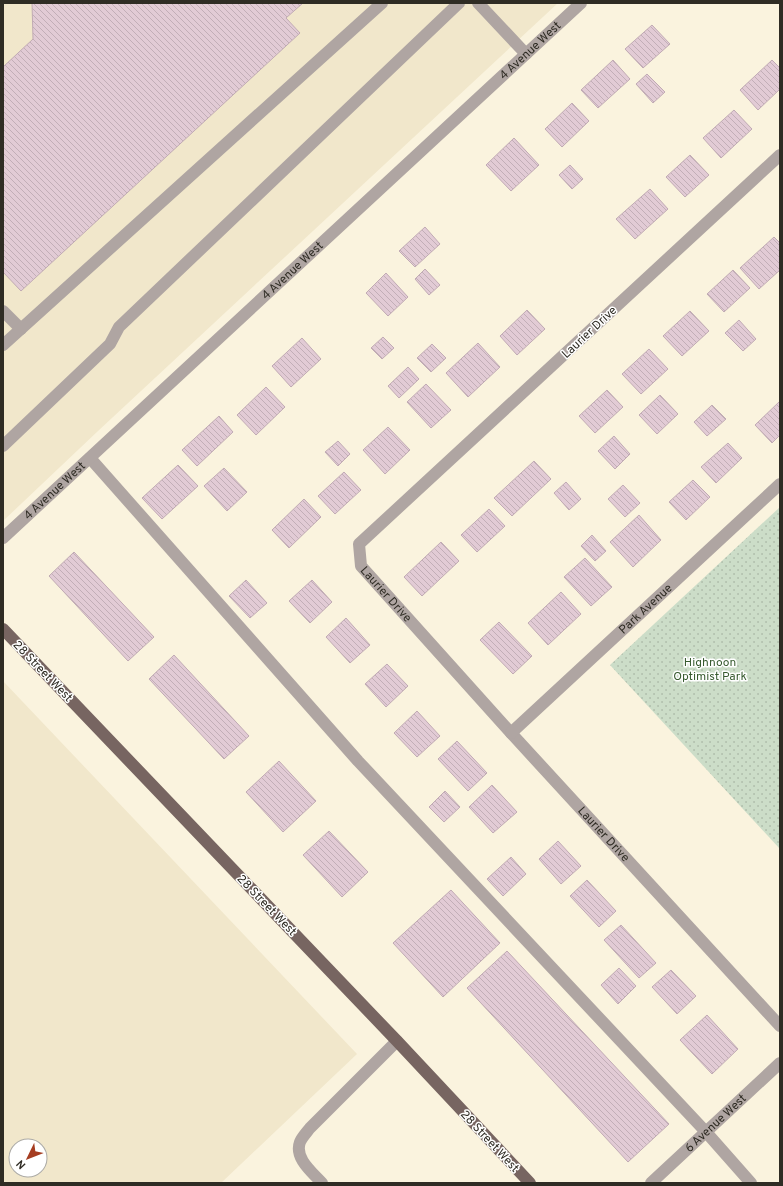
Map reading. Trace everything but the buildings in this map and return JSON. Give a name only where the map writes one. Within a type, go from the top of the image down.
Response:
[{"type":"main road","name":"28 Street West","points":[[3,629],[397,1041],[530,1183]]},
{"type":"street","points":[[3,345],[382,3]]},
{"type":"street","points":[[3,446],[110,344],[119,327],[459,3]]},
{"type":"street","points":[[478,3],[526,54]]},
{"type":"street","name":"4 Avenue West","points":[[3,538],[581,3]]},
{"type":"street","name":"Laurier Drive","points":[[780,155],[359,544],[361,566],[511,733],[780,1026]]},
{"type":"street","points":[[3,311],[21,329]]},
{"type":"street","points":[[90,458],[358,761],[706,1132],[751,1183]]},
{"type":"street","name":"Park Avenue","points":[[511,733],[780,484]]},
{"type":"street","points":[[322,1183],[305,1165],[299,1154],[300,1142],[310,1128],[397,1041]]},
{"type":"street","name":"6 Avenue West","points":[[651,1183],[780,1063]]},
{"type":"shaded area","points":[[3,3],[558,3],[3,521]]},
{"type":"shaded area","points":[[3,681],[357,1054],[221,1183],[3,1183]]},
{"type":"green space","name":"Highnoon Optimist Park","points":[[780,507],[780,849],[610,665]]}]
